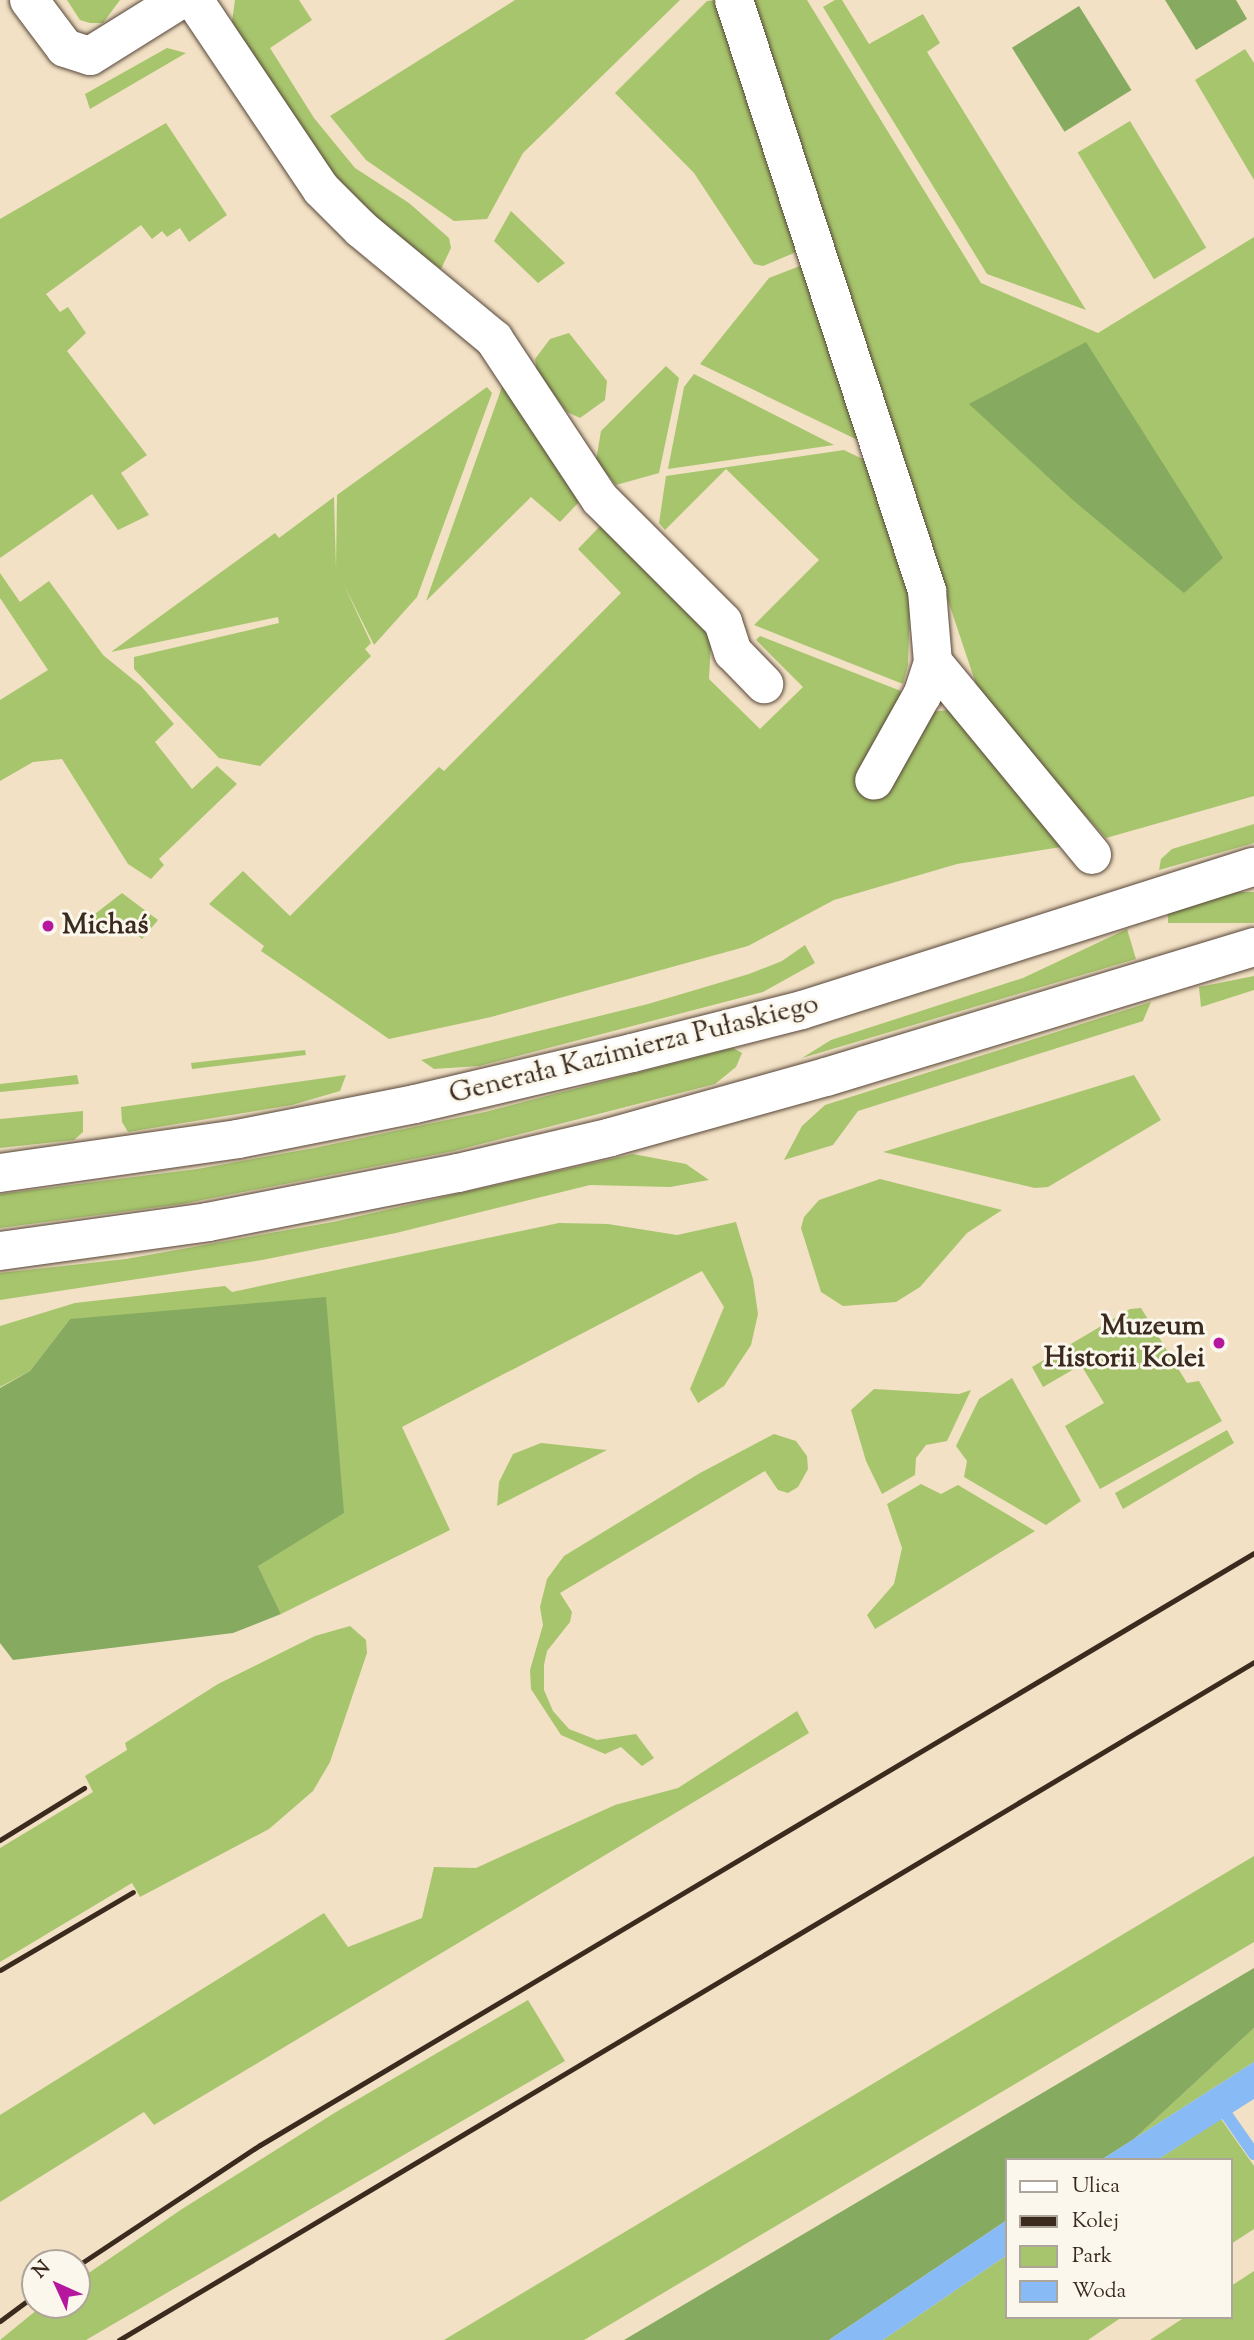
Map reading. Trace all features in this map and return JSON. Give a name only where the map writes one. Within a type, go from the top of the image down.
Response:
[{"type":"main road","points":[[29,0],[65,48],[90,56],[180,0]]},
{"type":"main road","points":[[194,0],[321,189],[361,229],[494,339],[600,499],[723,622],[733,652],[764,684]]},
{"type":"main road","points":[[734,0],[923,578],[933,662],[922,695],[874,781]]},
{"type":"main road","points":[[933,662],[1092,856]]},
{"type":"main road","name":"Generała Kazimierza Pułaskiego","points":[[0,1173],[152,1154],[290,1130],[632,1053],[802,1010],[1254,867]]},
{"type":"main road","points":[[0,1251],[208,1223],[611,1137],[1254,947]]},
{"type":"green space","points":[[67,0],[120,0],[103,23],[90,23],[80,20]]},
{"type":"green space","points":[[235,0],[299,0],[312,20],[270,48],[314,118],[355,168],[409,203],[449,238],[451,248],[441,269],[392,232],[334,177],[237,35],[232,21]]},
{"type":"green space","points":[[515,0],[680,0],[523,153],[487,219],[454,221],[366,160],[330,116]]},
{"type":"green space","points":[[718,0],[801,250],[763,266],[754,264],[694,173],[615,93],[707,1]]},
{"type":"green space","points":[[747,0],[807,0],[981,283],[1098,333],[1254,237],[1254,796],[1106,838],[982,702]]},
{"type":"green space","points":[[835,0],[842,0],[869,44],[923,14],[940,43],[927,52],[1086,310],[987,274],[823,7]]},
{"type":"green space","points":[[1165,0],[1236,0],[1247,19],[1196,50]]},
{"type":"green space","points":[[1079,6],[1131,90],[1064,132],[1012,48]]},
{"type":"green space","points":[[167,48],[186,53],[90,109],[85,94]]},
{"type":"green space","points":[[1245,49],[1254,63],[1254,180],[1195,80]]},
{"type":"green space","points":[[1130,121],[1206,248],[1154,279],[1078,152]]},
{"type":"green space","points":[[166,123],[227,215],[189,242],[180,228],[167,237],[162,231],[152,239],[141,225],[46,294],[60,312],[68,307],[86,333],[67,351],[147,455],[121,473],[149,515],[118,530],[92,494],[0,558],[0,219]]},
{"type":"green space","points":[[511,211],[565,263],[538,283],[494,241]]},
{"type":"green space","points":[[805,264],[866,444],[700,364],[769,278]]},
{"type":"green space","points":[[569,333],[607,381],[605,400],[580,418],[567,412],[537,372],[535,359],[550,339]]},
{"type":"green space","points":[[1086,342],[1223,558],[1184,593],[1074,501],[969,404]]},
{"type":"green space","points":[[666,366],[679,378],[659,473],[616,485],[596,461],[601,431]]},
{"type":"green space","points":[[694,374],[834,445],[668,469],[684,387]]},
{"type":"green space","points":[[503,384],[579,502],[560,522],[531,497],[426,601]]},
{"type":"green space","points":[[487,387],[492,393],[417,597],[374,645],[344,585],[371,643],[365,649],[371,656],[260,766],[219,758],[134,669],[134,657],[279,623],[278,617],[111,652],[275,533],[279,538],[334,497],[336,568],[337,495]]},
{"type":"green space","points":[[844,450],[873,464],[910,599],[908,665],[903,684],[754,625],[819,560],[726,469],[665,530],[659,523],[666,476]]},
{"type":"green space","points":[[603,523],[712,625],[709,679],[760,729],[803,687],[756,640],[760,636],[901,691],[896,715],[950,710],[1073,845],[957,864],[834,900],[748,946],[491,1017],[389,1039],[261,951],[264,946],[209,904],[243,871],[290,916],[439,767],[444,771],[621,593],[578,549]]},
{"type":"green space","points":[[0,573],[20,602],[49,581],[103,655],[141,686],[174,724],[155,742],[192,789],[217,766],[237,784],[159,859],[164,865],[151,879],[128,864],[62,759],[33,762],[0,781],[0,700],[48,670],[0,598]]},
{"type":"green space","points":[[1254,824],[1254,843],[1159,870],[1161,859],[1172,849]]},
{"type":"green space","points":[[1168,892],[1254,892],[1254,923],[1168,923]]},
{"type":"green space","points":[[122,893],[158,920],[142,939],[121,919],[102,935],[91,917]]},
{"type":"green space","points":[[1127,929],[1136,959],[802,1058],[831,1040],[1023,978]]},
{"type":"green space","points":[[805,945],[815,963],[763,992],[479,1066],[434,1069],[421,1060],[648,1004],[749,974],[782,961]]},
{"type":"green space","points":[[1254,976],[1254,990],[1201,1007],[1199,987]]},
{"type":"green space","points":[[1151,1002],[1143,1021],[858,1111],[833,1145],[784,1160],[802,1126],[825,1105]]},
{"type":"green space","points":[[733,1048],[742,1053],[736,1067],[715,1084],[454,1151],[182,1204],[0,1228],[0,1194],[197,1169],[314,1148],[485,1112]]},
{"type":"green space","points":[[305,1050],[306,1055],[192,1069],[191,1063]]},
{"type":"green space","points":[[77,1075],[79,1084],[0,1092],[0,1084]]},
{"type":"green space","points":[[346,1075],[340,1091],[292,1105],[128,1132],[122,1122],[121,1107]]},
{"type":"green space","points":[[1134,1075],[1161,1120],[1048,1187],[1035,1188],[883,1152]]},
{"type":"green space","points":[[83,1111],[83,1132],[74,1140],[0,1148],[0,1119]]},
{"type":"green space","points":[[633,1154],[686,1164],[709,1180],[670,1187],[590,1185],[396,1233],[262,1260],[0,1300],[0,1273],[126,1259],[333,1222]]},
{"type":"green space","points":[[880,1179],[1002,1210],[967,1233],[920,1287],[896,1302],[843,1306],[821,1292],[801,1228],[804,1217],[819,1200]]},
{"type":"green space","points":[[736,1222],[753,1279],[758,1314],[751,1345],[724,1386],[698,1403],[690,1389],[724,1307],[702,1271],[402,1427],[450,1530],[281,1614],[258,1566],[70,1319],[30,1371],[0,1387],[0,1326],[75,1303],[225,1286],[232,1292],[559,1223],[608,1224],[677,1235]]},
{"type":"green space","points":[[326,1297],[344,1513],[258,1566],[281,1614],[233,1633],[13,1660],[0,1643],[0,1388],[30,1371],[70,1319]]},
{"type":"green space","points":[[1141,1308],[1187,1383],[1199,1381],[1222,1421],[1100,1489],[1065,1426],[1104,1403],[1081,1365],[1043,1387],[1032,1367],[1130,1309]]},
{"type":"green space","points":[[1012,1378],[1081,1501],[1046,1525],[964,1477],[967,1461],[956,1446],[979,1399]]},
{"type":"green space","points":[[874,1389],[959,1394],[971,1390],[947,1441],[926,1445],[916,1458],[915,1475],[882,1494],[866,1461],[851,1410]]},
{"type":"green space","points":[[1227,1430],[1234,1443],[1123,1509],[1115,1493]]},
{"type":"green space","points":[[774,1434],[796,1441],[807,1456],[808,1469],[798,1487],[788,1493],[778,1490],[765,1471],[560,1593],[572,1612],[570,1622],[547,1651],[544,1665],[544,1690],[553,1711],[569,1729],[597,1740],[636,1734],[654,1758],[642,1766],[621,1747],[605,1754],[561,1735],[531,1689],[530,1670],[543,1625],[540,1607],[547,1579],[564,1556],[700,1473]]},
{"type":"green space","points":[[541,1443],[607,1450],[497,1506],[499,1482],[513,1454]]},
{"type":"green space","points":[[921,1484],[941,1494],[958,1485],[1035,1531],[875,1629],[867,1615],[894,1584],[902,1548],[887,1504]]},
{"type":"green space","points":[[350,1626],[366,1640],[367,1653],[330,1762],[313,1791],[269,1829],[140,1897],[132,1883],[0,1962],[0,1848],[93,1792],[85,1776],[127,1750],[125,1743],[218,1684],[315,1636]]},
{"type":"green space","points":[[797,1711],[809,1733],[154,2125],[144,2112],[0,2202],[0,2115],[324,1913],[348,1947],[422,1918],[434,1867],[476,1868],[615,1805],[678,1788]]},
{"type":"green space","points":[[1254,1856],[1254,1942],[584,2340],[444,2340]]},
{"type":"green space","points":[[1254,1968],[1254,2028],[1134,2139],[1104,2158],[1006,2158],[1006,2221],[829,2340],[624,2340]]},
{"type":"green space","points":[[528,2000],[565,2061],[86,2340],[0,2340],[26,2319],[91,2319],[91,2271],[182,2209],[336,2112]]},
{"type":"green space","points":[[1254,2028],[1254,2062],[1134,2139]]},
{"type":"green space","points":[[1221,2119],[1254,2166],[1254,2229],[1233,2243],[1233,2158],[1160,2158]]},
{"type":"green space","points":[[1006,2256],[1006,2319],[1119,2319],[1088,2340],[883,2340]]},
{"type":"green space","points":[[1254,2271],[1254,2340],[1150,2340],[1182,2319],[1233,2319],[1233,2285]]},
{"type":"water","points":[[1254,2062],[1254,2099],[1160,2158],[1104,2158]]},
{"type":"water","points":[[1006,2221],[1006,2256],[883,2340],[829,2340]]},
{"type":"waterway","points":[[1219,2104],[1254,2154]]},
{"type":"railway","points":[[91,2257],[260,2145],[1254,1553]]},
{"type":"railway","points":[[119,2340],[1254,1662]]},
{"type":"railway","points":[[0,1840],[84,1788]]},
{"type":"railway","points":[[0,1970],[133,1892]]},
{"type":"railway","points":[[0,2321],[21,2305]]},
{"type":"place","name":"Michaś","points":[[48,926]]},
{"type":"place","name":"Muzeum Historii Kolei","points":[[1219,1343]]}]
